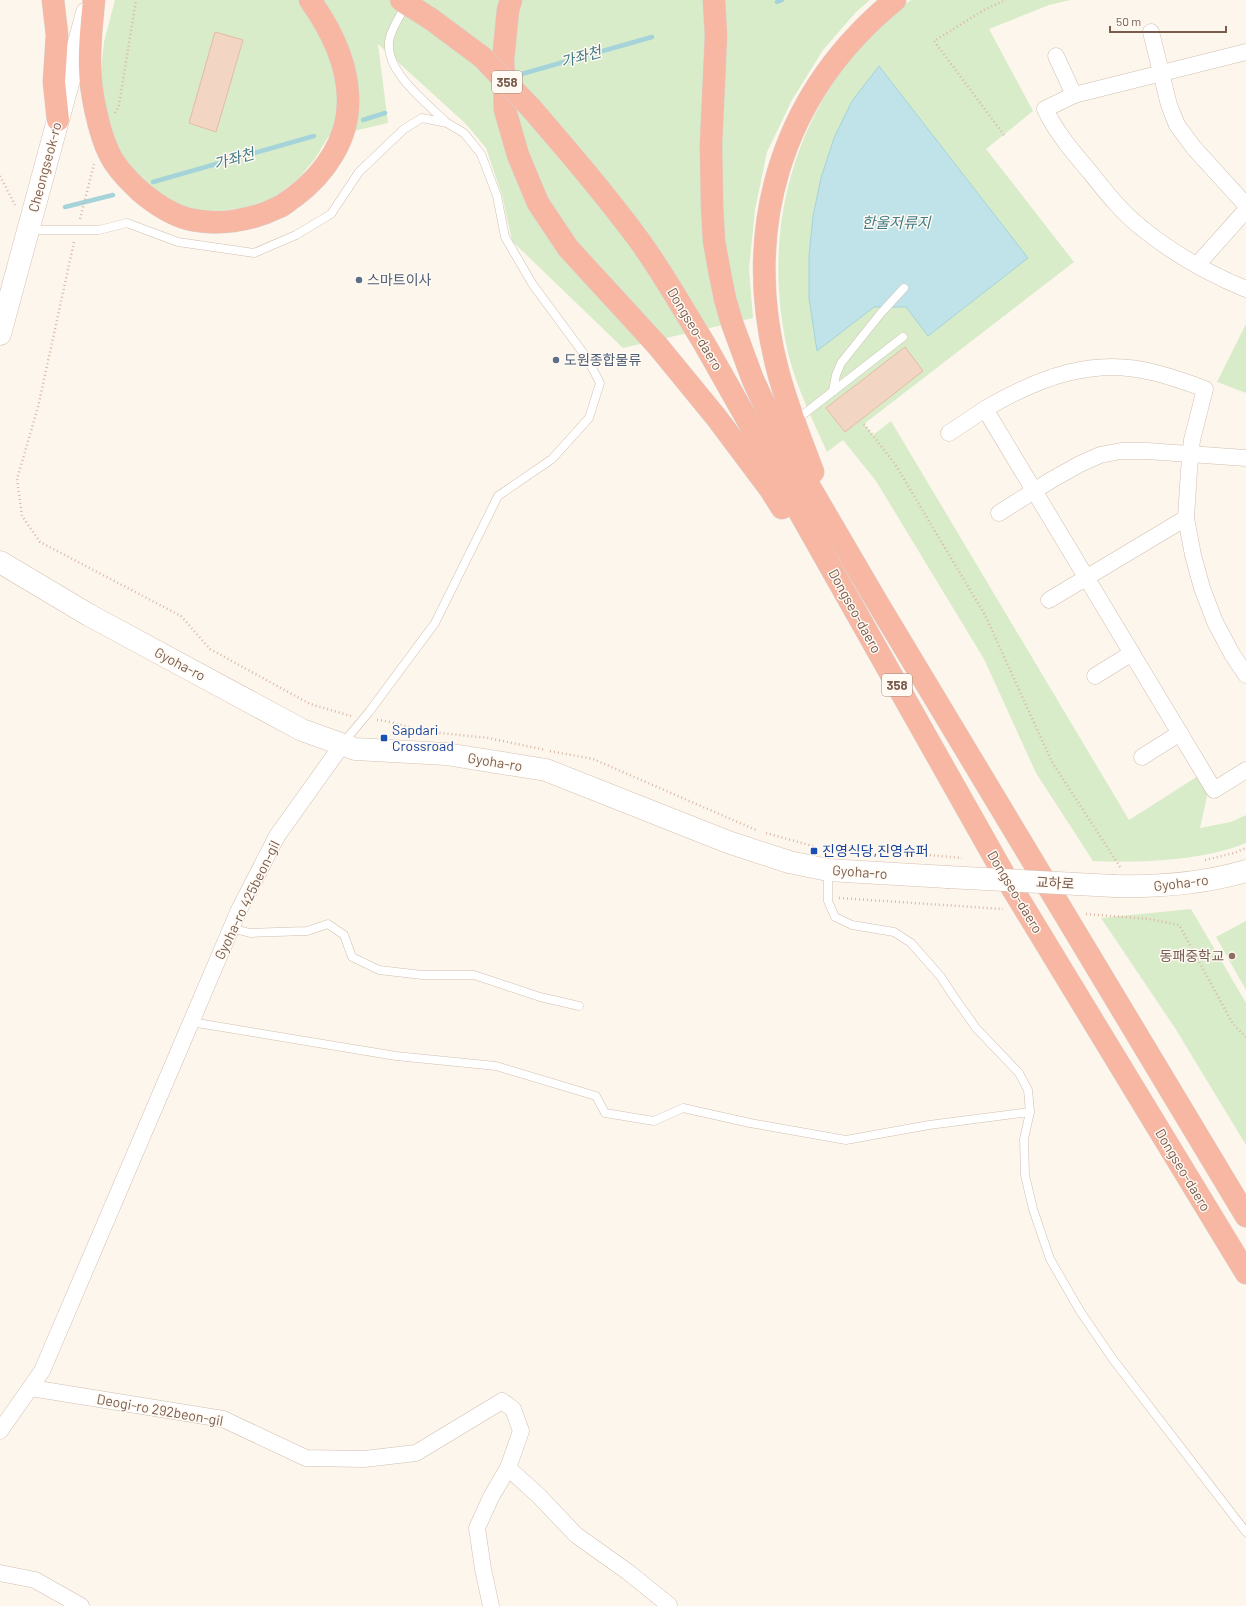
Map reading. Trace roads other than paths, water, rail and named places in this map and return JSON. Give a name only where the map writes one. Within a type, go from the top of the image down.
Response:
[{"type":"highway","points":[[53,0],[57,35],[54,82],[58,120]]},
{"type":"highway","points":[[92,0],[90,67],[97,117],[110,156],[131,183],[156,205],[186,218],[217,222],[249,218],[280,207],[305,188],[324,168],[338,146],[346,122],[348,97],[344,70],[336,44],[324,19],[310,0]]},
{"type":"highway","name":"Dongseo-daero","points":[[401,0],[431,19],[482,57],[531,108],[606,197],[640,242],[704,343],[1006,878],[1246,1273]]},
{"type":"highway","points":[[511,0],[508,10],[503,60],[505,110],[518,155],[538,203],[568,248],[657,345],[716,417],[770,490],[939,761]]},
{"type":"highway","name":"Dongseo-daero","points":[[714,0],[716,36],[711,144],[714,241],[726,299],[753,380],[777,431],[877,602],[1246,1216]]},
{"type":"highway","points":[[877,602],[815,476],[794,422],[779,374],[767,306],[764,276],[768,215],[774,185],[791,135],[817,85],[854,36],[895,0]]},
{"type":"highway","points":[[1141,1040],[1246,1205]]},
{"type":"street","name":"Cheongseok-ro","points":[[0,334],[92,0]]},
{"type":"street","points":[[1151,32],[1162,73],[1168,105],[1177,125],[1194,148],[1246,205]]},
{"type":"street","points":[[1246,52],[1074,95],[1045,109],[1054,127],[1112,199],[1142,229],[1184,258],[1221,279],[1246,289]]},
{"type":"street","points":[[1056,56],[1074,95]]},
{"type":"street","points":[[1197,265],[1246,210]]},
{"type":"street","points":[[949,433],[985,408],[1005,397],[1037,382],[1059,374],[1083,369],[1106,366],[1155,372],[1205,389],[1192,440],[1186,518],[1202,588],[1215,622],[1245,672]]},
{"type":"street","points":[[985,408],[1214,790],[1246,770]]},
{"type":"street","points":[[999,513],[1034,490],[1080,464],[1100,455],[1128,451],[1246,458]]},
{"type":"street","points":[[1049,600],[1186,518]]},
{"type":"street","name":"Gyoha-ro","points":[[0,562],[89,615],[302,730],[342,745],[355,749],[446,754],[546,770],[728,842],[789,862],[828,870],[947,877]]},
{"type":"street","points":[[1094,676],[1132,653]]},
{"type":"street","points":[[1142,757],[1180,733]]},
{"type":"street","name":"Gyoha-ro 425beon-gil","points":[[191,1022],[239,910],[277,836],[342,745]]},
{"type":"street","name":"Gyoha-ro","points":[[1116,873],[1148,887],[1182,885],[1226,877],[1246,871]]},
{"type":"street","name":"교하로","points":[[947,877],[1116,873]]},
{"type":"street","points":[[0,1430],[42,1371],[191,1022]]},
{"type":"street","name":"Deogi-ro 292beon-gil","points":[[31,1388],[223,1419],[306,1458],[364,1459],[416,1453],[502,1401],[513,1409],[521,1431],[508,1468],[491,1497],[477,1528],[483,1569],[491,1606]]},
{"type":"street","points":[[508,1468],[539,1496],[576,1535],[628,1572],[669,1605]]},
{"type":"street","points":[[0,1573],[35,1580],[81,1606]]},
{"type":"lane","points":[[408,0],[390,37],[388,49],[392,62],[401,77],[447,123]]},
{"type":"lane","points":[[28,230],[99,230],[127,222],[178,242],[254,253],[296,235],[331,214],[359,172],[404,129],[422,118],[447,123],[464,132],[481,154],[497,196],[505,237],[533,285],[587,358],[600,383],[589,418],[552,459],[498,496],[435,623],[342,745]]},
{"type":"lane","points":[[833,392],[836,375],[841,363],[881,313],[904,288]]},
{"type":"lane","points":[[794,422],[903,337]]},
{"type":"lane","points":[[828,870],[828,901],[835,917],[852,925],[894,932],[911,943],[941,977],[976,1028],[1019,1074],[1028,1090],[1030,1112],[1024,1139],[1025,1175],[1033,1210],[1050,1259],[1080,1311],[1112,1358],[1246,1532]]},
{"type":"lane","points":[[231,928],[250,933],[292,932],[307,931],[328,924],[344,936],[352,957],[379,970],[422,975],[474,976],[540,997],[579,1006]]},
{"type":"lane","points":[[191,1022],[396,1056],[496,1066],[596,1096],[605,1113],[654,1121],[683,1108],[750,1123],[846,1140],[929,1125],[1030,1112]]},
{"type":"water","name":"한울저류지","points":[[879,66],[1028,258],[928,336],[906,307],[874,307],[817,351],[809,298],[809,256],[813,216],[821,178],[834,138],[852,101]]},
{"type":"waterway","name":"가좌천","points":[[777,2],[782,0]]},
{"type":"waterway","name":"가좌천","points":[[511,77],[652,37]]},
{"type":"waterway","name":"가좌천","points":[[363,120],[385,113]]},
{"type":"waterway","name":"가좌천","points":[[153,182],[314,136]]},
{"type":"waterway","name":"가좌천","points":[[65,207],[113,195]]},
{"type":"place","name":"스마트이사","points":[[359,280]]},
{"type":"place","name":"도원종합물류","points":[[556,360]]},
{"type":"place","name":"Sapdari Crossroad","points":[[384,738]]},
{"type":"place","name":"진영식당,진영슈퍼","points":[[814,851]]},
{"type":"place","name":"동패중학교","points":[[1232,956]]}]
